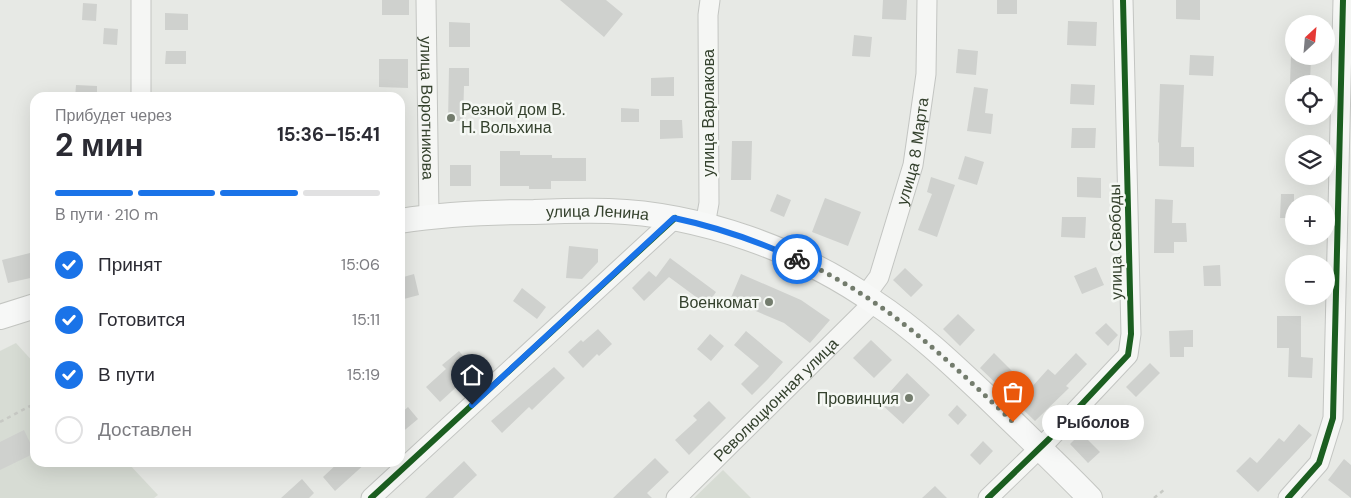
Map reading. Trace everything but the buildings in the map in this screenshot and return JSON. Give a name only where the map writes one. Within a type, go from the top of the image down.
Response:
[{"type":"main road","name":"улица Ленина","points":[[405,220],[430,216],[513,212],[610,211],[674,218],[705,225],[769,246],[812,265],[870,299],[911,328],[1040,447],[1090,498]]},
{"type":"main road","points":[[0,317],[30,308]]},
{"type":"street","points":[[141,0],[141,92]]},
{"type":"street","name":"улица Воротникова","points":[[426,0],[430,216]]},
{"type":"street","name":"улица Варлакова","points":[[705,225],[709,203],[708,15],[710,0]]},
{"type":"street","name":"улица 8 Марта","points":[[870,299],[879,277],[913,165],[926,74],[927,0]]},
{"type":"street","name":"улица Свободы","points":[[988,498],[1128,355],[1131,334],[1123,0]]},
{"type":"street","points":[[1288,498],[1319,463],[1333,418],[1346,2]]},
{"type":"street","points":[[405,467],[674,218]]},
{"type":"street","name":"Революционная улица","points":[[676,498],[870,299]]},
{"type":"street","points":[[371,498],[405,467]]},
{"type":"path","points":[[0,422],[30,406]]},
{"type":"path","points":[[1154,498],[1165,489]]},
{"type":"shaded area","points":[[16,343],[30,358],[30,467],[132,467],[158,495],[154,498],[0,498],[0,351]]},
{"type":"shaded area","points":[[723,470],[751,498],[694,498]]},
{"type":"cycle path","points":[[988,498],[1049,439],[1128,355],[1131,334],[1123,0]]},
{"type":"cycle path","points":[[1288,498],[1319,463],[1333,418],[1343,0]]},
{"type":"cycle path","points":[[405,467],[675,218]]},
{"type":"cycle path","points":[[371,498],[405,467]]},
{"type":"way so far","points":[[797,259],[812,265],[865,296],[911,328],[1013,422]]},
{"type":"place","name":"Резной дом В. Н. Вольхина","points":[[451,118]]},
{"type":"place","name":"Военкомат","points":[[769,302]]},
{"type":"place","name":"Провинция","points":[[909,398]]},
{"type":"place","name":"Рыболов","points":[[1013,422]]},
{"type":"route","points":[[472,405],[674,218],[705,225],[760,242],[797,259]]}]
